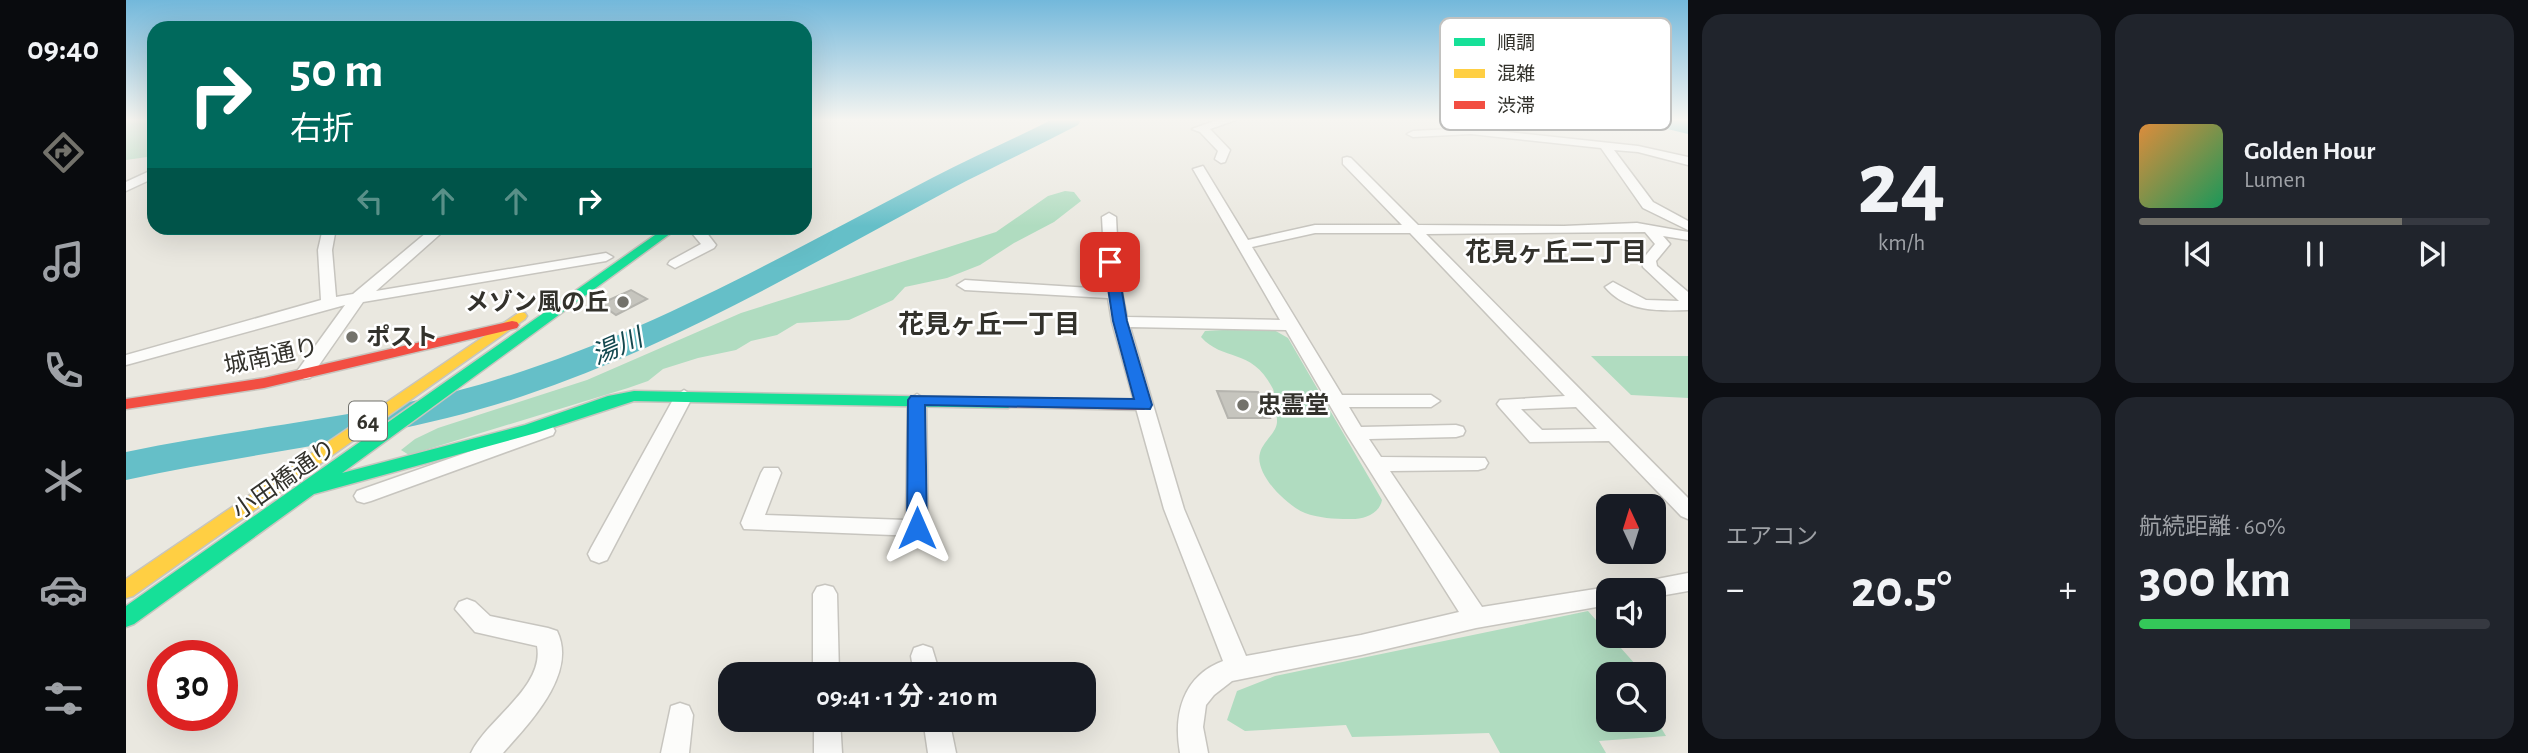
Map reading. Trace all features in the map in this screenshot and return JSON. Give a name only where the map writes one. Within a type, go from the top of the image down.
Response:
[{"type":"main road","name":"小田橋通り","points":[[126,590],[637,235]]},
{"type":"main road","name":"小田橋通り","points":[[126,618],[662,235]]},
{"type":"main road","name":"城南通り","points":[[126,404],[304,374],[547,318]]},
{"type":"main road","points":[[415,347],[431,349],[438,358],[436,373]]},
{"type":"main road","points":[[318,483],[530,429],[627,398],[684,396],[1144,405]]},
{"type":"street","points":[[1221,159],[1222,155]]},
{"type":"street","points":[[1612,155],[1648,205],[1688,226]]},
{"type":"street","points":[[1664,155],[1688,161]]},
{"type":"street","points":[[1347,160],[1416,228],[1688,511]]},
{"type":"street","points":[[1199,169],[1355,433],[1476,618]]},
{"type":"street","points":[[126,172],[147,172]]},
{"type":"street","points":[[126,187],[147,176]]},
{"type":"street","points":[[1109,217],[1109,246],[1120,321],[1144,405],[1174,509],[1238,667]]},
{"type":"street","points":[[1242,245],[1310,229],[1564,230],[1637,227],[1688,236]]},
{"type":"street","points":[[1650,230],[1663,244],[1649,260],[1650,267],[1688,300]]},
{"type":"street","points":[[327,235],[324,250],[329,303]]},
{"type":"street","points":[[304,374],[358,298],[432,235]]},
{"type":"street","points":[[675,264],[709,245],[701,235]]},
{"type":"street","points":[[127,359],[329,303],[606,257]]},
{"type":"street","points":[[965,285],[1115,294]]},
{"type":"street","points":[[1613,286],[1633,302],[1646,306],[1688,305]]},
{"type":"street","points":[[1120,321],[1292,325]]},
{"type":"street","points":[[599,554],[684,396]]},
{"type":"street","points":[[364,496],[627,402],[627,398]]},
{"type":"street","points":[[771,473],[752,523],[917,528],[916,400]]},
{"type":"street","points":[[1336,401],[1431,401]]},
{"type":"street","points":[[1581,401],[1506,404],[1537,437],[1614,435]]},
{"type":"street","points":[[1355,433],[1456,431]]},
{"type":"street","points":[[1376,464],[1478,463]]},
{"type":"street","points":[[1666,586],[1688,582]]},
{"type":"street","points":[[825,594],[827,662]]},
{"type":"street","points":[[1194,753],[1191,723],[1195,697],[1212,679],[1238,667],[1361,645],[1476,618],[1596,598]]},
{"type":"street","points":[[467,609],[483,625],[548,638],[550,644],[550,659],[533,698],[485,753]]},
{"type":"street","points":[[675,753],[680,715]]},
{"type":"street","points":[[827,732],[828,753]]},
{"type":"street","points":[[938,732],[942,753]]},
{"type":"green space","points":[[126,155],[147,155],[147,157],[126,160]]},
{"type":"green space","points":[[1065,191],[1074,192],[1081,201],[1054,222],[980,265],[947,278],[905,287],[893,300],[849,320],[797,323],[777,335],[751,341],[736,350],[663,369],[648,381],[628,388],[409,455],[401,450],[415,439],[438,428],[587,380],[741,313],[996,232],[1048,196]]},
{"type":"green space","points":[[1259,328],[1274,330],[1288,338],[1382,500],[1374,513],[1353,519],[1310,515],[1290,504],[1267,479],[1259,461],[1264,444],[1277,424],[1273,389],[1256,367],[1219,350],[1201,337],[1205,331]]},
{"type":"green space","points":[[1591,356],[1688,356],[1688,398],[1631,395]]},
{"type":"green space","points":[[1588,611],[1596,620],[1596,648],[1621,648],[1633,662],[1596,662],[1596,732],[1664,732],[1666,736],[1599,741],[1606,753],[1500,753],[1489,733],[1352,737],[1346,725],[1245,731],[1227,720],[1237,691],[1275,676]]},
{"type":"building","name":"メゾン風の丘","points":[[631,290],[647,299],[616,315],[600,304]]},
{"type":"building","name":"忠霊堂","points":[[1217,391],[1258,392],[1270,418],[1228,418]]},
{"type":"waterway","name":"湯川","points":[[126,466],[415,413],[462,402],[564,369],[721,301],[999,155]]},
{"type":"traffic: fast","points":[[126,618],[662,235]]},
{"type":"traffic: fast","points":[[314,487],[530,429],[614,400],[634,396],[1008,403]]},
{"type":"traffic: slow","points":[[126,590],[520,316]]},
{"type":"traffic: jam","points":[[126,404],[264,383],[512,325]]},
{"type":"traffic: jam","points":[[1008,403],[1144,405]]},
{"type":"place","name":"メゾン風の丘","points":[[623,302]]},
{"type":"place","name":"ポスト","points":[[352,337]]},
{"type":"place","name":"忠霊堂","points":[[1243,405]]},
{"type":"district","name":"花見ヶ丘二丁目","points":[[1556,252]]},
{"type":"district","name":"花見ヶ丘一丁目","points":[[989,324]]},
{"type":"route","points":[[917,528],[916,400],[1144,405],[1120,321],[1110,262]]}]
